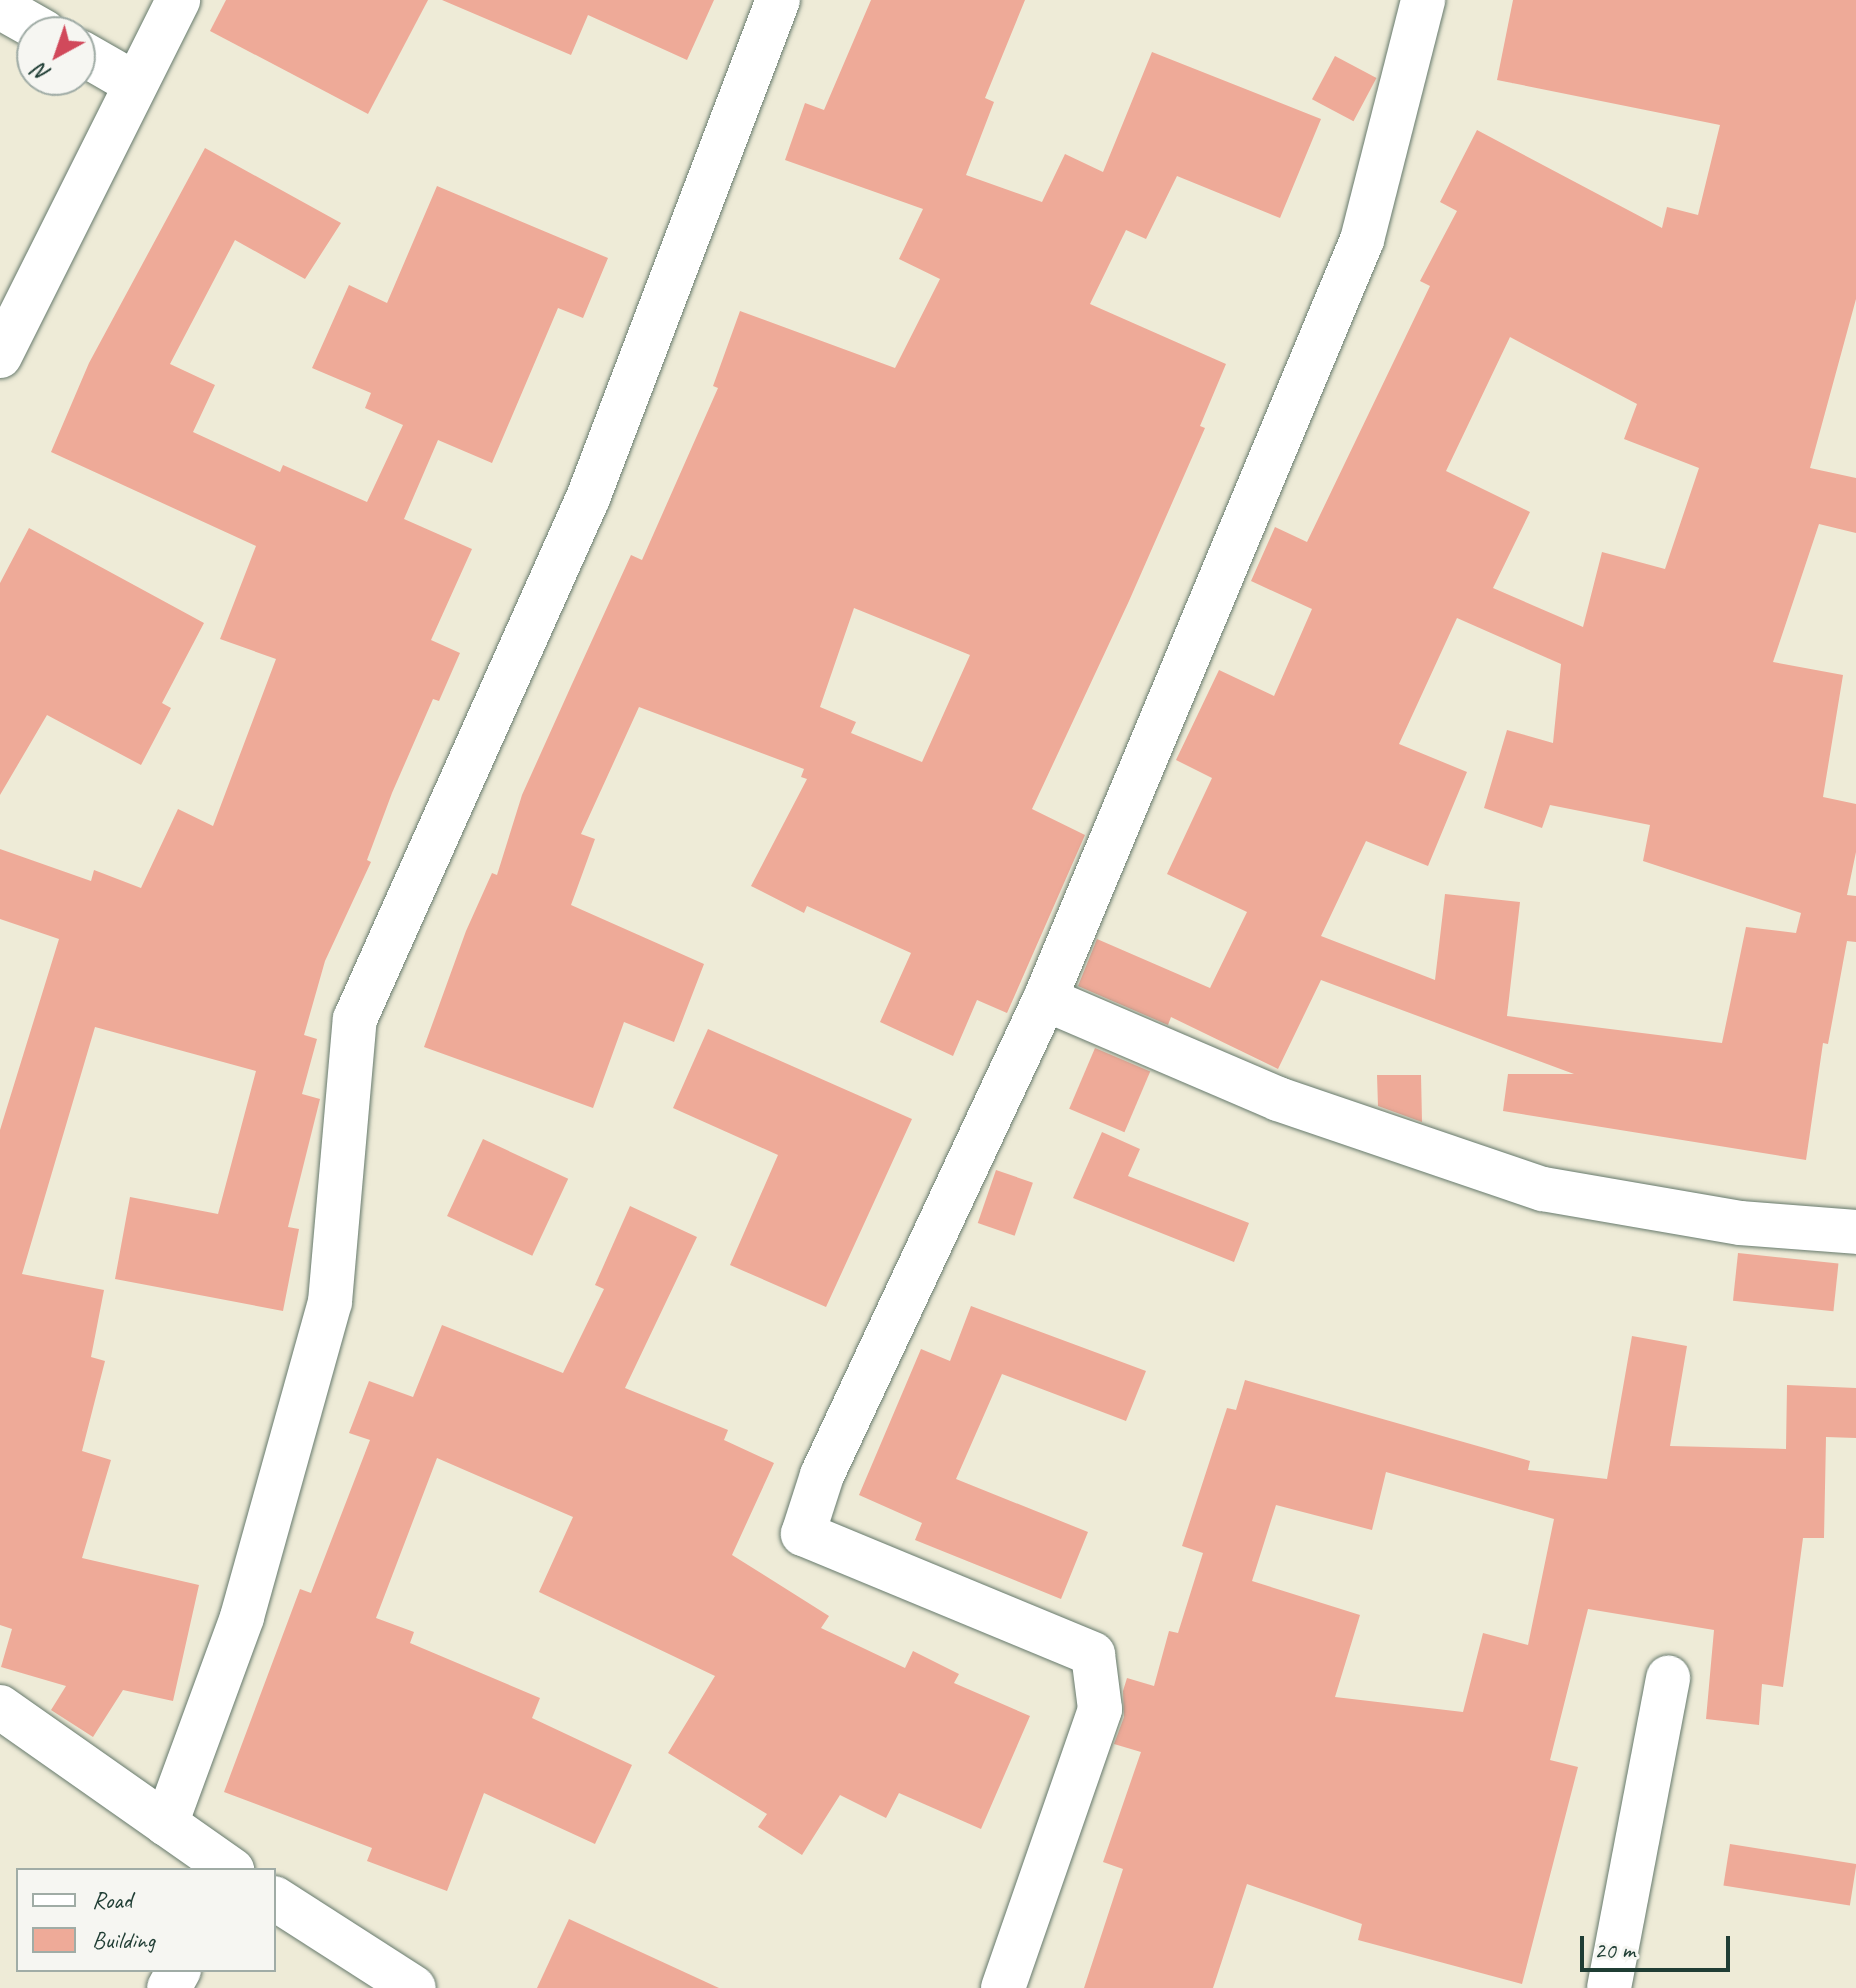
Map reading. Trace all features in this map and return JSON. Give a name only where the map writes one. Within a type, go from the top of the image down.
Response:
[{"type":"street","points":[[0,356],[178,0]]},
{"type":"street","points":[[166,1824],[242,1617],[330,1302],[355,1019],[588,498],[778,0]]},
{"type":"street","points":[[1003,1988],[1100,1709],[1093,1654],[803,1534],[822,1475],[1045,999],[1362,240],[1423,0]]},
{"type":"street","points":[[96,61],[134,83]]},
{"type":"street","points":[[1045,999],[1278,1099],[1543,1189],[1740,1223],[1856,1232]]},
{"type":"street","points":[[1609,1988],[1668,1678]]},
{"type":"street","points":[[0,1707],[229,1868]]},
{"type":"street","points":[[276,1899],[414,1988]]},
{"type":"building","points":[[226,0],[428,0],[368,114],[210,31]]},
{"type":"building","points":[[442,0],[714,0],[687,60],[588,15],[571,55]]},
{"type":"building","points":[[871,0],[1025,0],[985,98],[994,102],[966,175],[1042,202],[1065,154],[1103,172],[1152,52],[1321,119],[1280,218],[1177,176],[1146,239],[1126,230],[1090,304],[1226,364],[1200,426],[1205,428],[1032,809],[1085,835],[1007,1013],[977,1000],[953,1056],[880,1022],[911,953],[807,906],[804,913],[751,886],[807,779],[801,777],[804,769],[639,707],[581,834],[595,839],[571,905],[704,964],[674,1042],[624,1022],[593,1108],[424,1047],[466,931],[492,873],[497,875],[522,795],[631,555],[642,560],[718,388],[713,386],[740,311],[895,368],[940,279],[899,259],[923,209],[785,160],[805,103],[824,110]],"holes":[[[854,608],[970,655],[922,762],[851,733],[856,722],[820,707]]]},
{"type":"building","points":[[1513,0],[1856,0],[1856,299],[1810,468],[1856,478],[1856,533],[1819,524],[1773,662],[1843,675],[1823,797],[1856,804],[1856,852],[1847,895],[1856,896],[1856,942],[1847,941],[1828,1044],[1823,1043],[1806,1160],[1503,1111],[1508,1074],[1574,1074],[1321,980],[1278,1069],[1171,1017],[1168,1025],[1078,986],[1097,939],[1210,988],[1247,912],[1167,874],[1212,778],[1176,760],[1219,670],[1274,696],[1312,609],[1251,581],[1275,527],[1307,542],[1430,286],[1420,281],[1457,211],[1440,202],[1477,130],[1662,228],[1667,207],[1698,215],[1720,125],[1497,80]],"holes":[[[1510,337],[1637,404],[1624,439],[1699,468],[1665,569],[1602,552],[1583,627],[1493,588],[1530,512],[1446,471]],[[1457,618],[1561,664],[1553,743],[1507,730],[1484,808],[1542,828],[1550,805],[1650,825],[1643,861],[1801,913],[1796,933],[1746,927],[1722,1043],[1507,1016],[1520,902],[1445,894],[1435,980],[1321,936],[1366,841],[1428,866],[1467,772],[1399,744]]]},
{"type":"building","points":[[1335,56],[1376,78],[1353,121],[1312,99]]},
{"type":"building","points":[[205,148],[341,223],[305,279],[235,240],[170,364],[215,385],[193,432],[280,472],[283,465],[367,502],[403,425],[365,408],[371,393],[312,368],[349,285],[387,303],[437,186],[608,258],[583,318],[558,308],[492,463],[438,440],[404,519],[472,549],[431,640],[460,653],[439,701],[433,699],[392,793],[367,860],[371,862],[325,961],[304,1035],[317,1039],[302,1094],[320,1099],[288,1227],[299,1229],[283,1311],[115,1279],[130,1197],[218,1214],[256,1071],[95,1027],[22,1274],[104,1290],[91,1357],[105,1361],[82,1451],[111,1460],[82,1558],[199,1585],[173,1701],[123,1690],[93,1737],[51,1710],[66,1686],[1,1667],[12,1629],[0,1625],[0,1130],[59,939],[0,919],[0,849],[91,881],[94,870],[141,888],[178,809],[213,826],[276,659],[220,639],[256,546],[51,452],[89,363]]},
{"type":"building","points":[[29,528],[204,623],[162,703],[171,708],[141,765],[47,715],[0,795],[0,583]]},
{"type":"building","points":[[708,1029],[912,1119],[826,1307],[730,1265],[778,1155],[673,1108]]},
{"type":"building","points":[[1095,1048],[1150,1071],[1124,1132],[1069,1109]]},
{"type":"building","points":[[1377,1075],[1421,1075],[1422,1122],[1378,1106]]},
{"type":"building","points":[[1102,1132],[1140,1149],[1128,1176],[1249,1223],[1234,1262],[1073,1198]]},
{"type":"building","points":[[483,1139],[568,1179],[532,1256],[447,1216]]},
{"type":"building","points":[[996,1170],[1033,1183],[1015,1236],[978,1223]]},
{"type":"building","points":[[630,1206],[697,1237],[625,1388],[728,1430],[724,1440],[774,1463],[732,1555],[829,1616],[821,1628],[905,1668],[913,1651],[959,1674],[954,1683],[1030,1716],[981,1829],[899,1793],[886,1818],[840,1795],[802,1855],[758,1827],[767,1814],[668,1753],[715,1676],[539,1592],[573,1517],[437,1458],[376,1618],[414,1632],[410,1643],[540,1698],[532,1718],[632,1765],[595,1844],[484,1793],[447,1891],[367,1861],[372,1848],[224,1792],[300,1589],[311,1593],[370,1440],[349,1433],[369,1381],[413,1397],[442,1325],[563,1373],[604,1289],[595,1285]]},
{"type":"building","points":[[1738,1253],[1838,1264],[1833,1311],[1733,1301]]},
{"type":"building","points":[[971,1306],[1146,1371],[1126,1421],[1002,1374],[956,1479],[1088,1532],[1061,1599],[915,1540],[922,1523],[859,1495],[921,1349],[950,1361]]},
{"type":"building","points":[[1632,1336],[1687,1346],[1670,1446],[1786,1449],[1787,1385],[1856,1388],[1856,1438],[1826,1437],[1824,1538],[1803,1538],[1783,1687],[1762,1684],[1759,1725],[1706,1719],[1714,1630],[1588,1609],[1550,1760],[1578,1767],[1522,1984],[1358,1940],[1362,1924],[1247,1884],[1213,1988],[1084,1988],[1123,1869],[1103,1862],[1141,1752],[1114,1744],[1124,1717],[1123,1691],[1127,1678],[1154,1686],[1169,1631],[1178,1633],[1203,1553],[1182,1546],[1227,1408],[1236,1410],[1245,1380],[1530,1461],[1528,1470],[1607,1479]],"holes":[[[1386,1472],[1554,1519],[1528,1645],[1483,1633],[1463,1712],[1335,1697],[1360,1615],[1252,1581],[1276,1505],[1372,1530]]]},
{"type":"building","points":[[1730,1844],[1856,1864],[1850,1906],[1723,1885]]},
{"type":"building","points":[[569,1919],[719,1988],[537,1988]]}]
